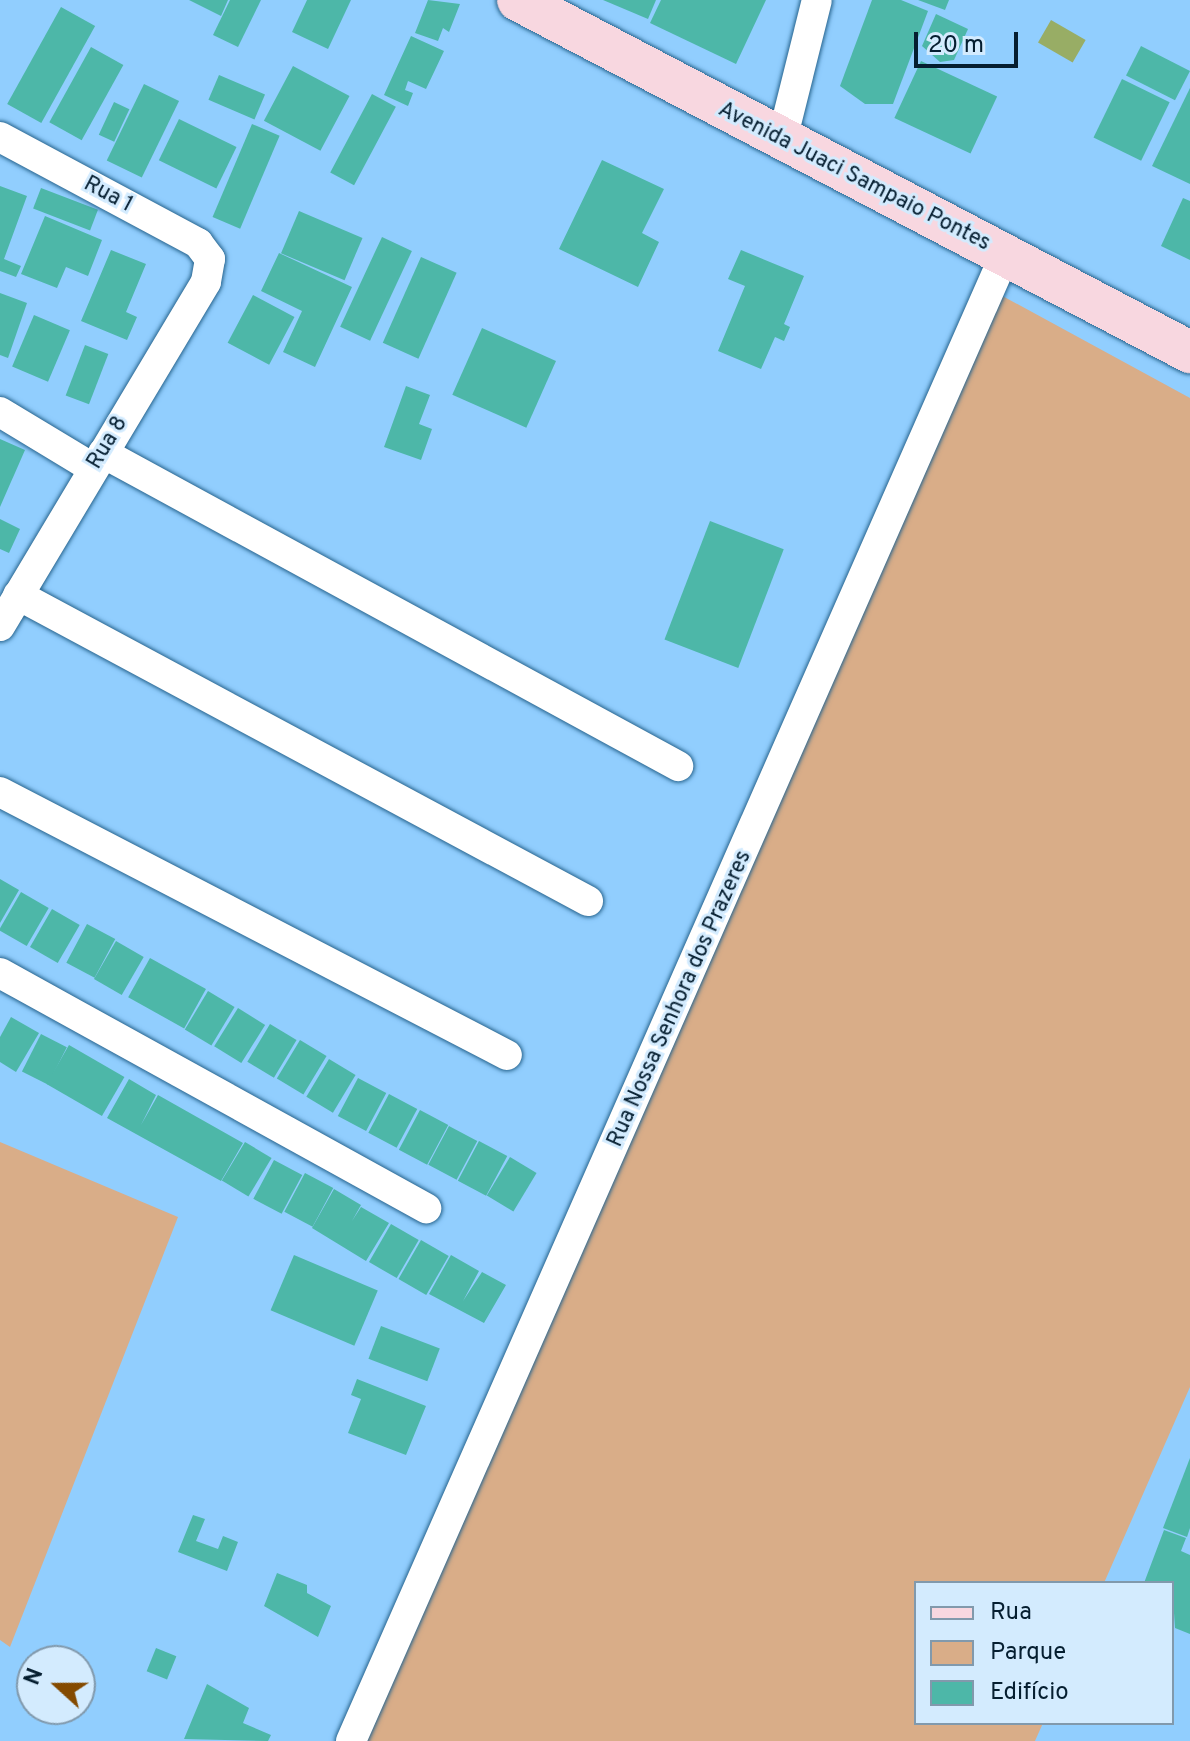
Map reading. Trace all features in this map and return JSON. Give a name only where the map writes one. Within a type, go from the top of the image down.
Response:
[{"type":"main road","name":"Avenida Juaci Sampaio Pontes","points":[[518,0],[1190,352]]},
{"type":"street","points":[[782,140],[817,0]]},
{"type":"street","name":"Rua 1","points":[[0,137],[198,243],[210,259]]},
{"type":"street","name":"Rua Nossa Senhora dos Prazeres","points":[[351,1741],[1005,255]]},
{"type":"street","name":"Rua 8","points":[[0,626],[206,282],[210,259]]},
{"type":"street","points":[[0,412],[98,460],[678,766]]},
{"type":"street","points":[[18,595],[588,901]]},
{"type":"street","points":[[0,792],[507,1055]]},
{"type":"street","points":[[0,973],[426,1208]]},
{"type":"green space","points":[[997,293],[1190,398],[1190,1387],[1105,1581],[914,1581],[914,1725],[1042,1725],[1035,1741],[356,1741]]},
{"type":"green space","points":[[0,1142],[178,1217],[10,1647],[0,1640]]},
{"type":"shaded area","points":[[1051,20],[1086,40],[1073,63],[1038,43]]},
{"type":"building","points":[[189,0],[228,0],[221,16]]},
{"type":"building","points":[[230,0],[261,0],[238,47],[213,35]]},
{"type":"building","points":[[307,0],[351,0],[328,49],[292,32]]},
{"type":"building","points":[[428,0],[460,4],[449,32],[443,28],[438,41],[415,33]]},
{"type":"building","points":[[603,0],[656,0],[648,19]]},
{"type":"building","points":[[661,0],[766,0],[736,64],[650,23]]},
{"type":"building","points":[[872,0],[901,0],[928,11],[893,104],[865,104],[840,86]]},
{"type":"building","points":[[918,0],[949,0],[945,10]]},
{"type":"building","points":[[61,7],[95,26],[41,123],[7,104]]},
{"type":"building","points":[[936,14],[968,29],[954,60],[940,62],[922,46]]},
{"type":"building","points":[[411,36],[444,51],[426,89],[408,81],[405,90],[413,93],[408,106],[384,95]]},
{"type":"building","points":[[1141,46],[1190,71],[1175,100],[1126,75]]},
{"type":"building","points":[[91,47],[123,65],[82,140],[49,122]]},
{"type":"building","points":[[921,61],[997,96],[971,154],[894,118]]},
{"type":"building","points":[[293,66],[350,96],[320,151],[264,121]]},
{"type":"building","points":[[219,75],[265,95],[254,119],[208,100]]},
{"type":"building","points":[[1122,79],[1170,102],[1141,161],[1094,137]]},
{"type":"building","points":[[144,84],[179,101],[142,177],[107,160]]},
{"type":"building","points":[[1190,88],[1190,184],[1152,166]]},
{"type":"building","points":[[372,94],[396,107],[354,185],[330,173]]},
{"type":"building","points":[[114,102],[129,109],[114,142],[99,135]]},
{"type":"building","points":[[179,119],[237,147],[216,188],[159,160]]},
{"type":"building","points":[[252,124],[280,136],[240,229],[213,217]]},
{"type":"building","points":[[602,160],[664,189],[642,233],[659,242],[638,287],[559,249]]},
{"type":"building","points":[[0,186],[27,196],[4,259],[21,266],[16,277],[0,271]]},
{"type":"building","points":[[41,188],[98,210],[90,230],[33,209]]},
{"type":"building","points":[[1183,198],[1190,201],[1190,260],[1161,246]]},
{"type":"building","points":[[299,211],[363,238],[345,280],[281,253]]},
{"type":"building","points":[[45,216],[102,240],[88,276],[66,267],[57,288],[21,274]]},
{"type":"building","points":[[382,237],[412,251],[370,341],[340,327]]},
{"type":"building","points":[[111,250],[146,264],[126,312],[137,317],[127,340],[81,321]]},
{"type":"building","points":[[741,250],[804,276],[784,324],[790,327],[784,341],[775,337],[761,369],[718,351],[745,286],[728,279]]},
{"type":"building","points":[[279,253],[352,287],[315,367],[283,352],[302,311],[261,291]]},
{"type":"building","points":[[421,257],[457,273],[418,359],[383,343]]},
{"type":"building","points":[[0,293],[27,303],[8,358],[0,355]]},
{"type":"building","points":[[253,295],[294,317],[269,365],[228,343]]},
{"type":"building","points":[[34,315],[70,330],[48,382],[12,367]]},
{"type":"building","points":[[482,328],[556,361],[526,428],[452,395]]},
{"type":"building","points":[[85,345],[108,354],[89,404],[66,395]]},
{"type":"building","points":[[406,386],[430,395],[419,424],[432,429],[421,460],[384,447]]},
{"type":"building","points":[[0,439],[25,450],[0,507]]},
{"type":"building","points":[[0,519],[20,529],[9,553],[0,549]]},
{"type":"building","points":[[710,521],[784,549],[738,668],[664,640]]},
{"type":"building","points":[[0,879],[19,890],[0,923]]},
{"type":"building","points":[[21,892],[49,908],[27,946],[0,931]]},
{"type":"building","points":[[52,909],[80,925],[58,963],[30,947]]},
{"type":"building","points":[[87,924],[115,939],[95,978],[66,963]]},
{"type":"building","points":[[116,941],[144,957],[122,995],[94,979]]},
{"type":"building","points":[[150,958],[206,989],[184,1028],[128,997]]},
{"type":"building","points":[[208,991],[235,1007],[211,1046],[185,1030]]},
{"type":"building","points":[[238,1008],[265,1025],[241,1063],[214,1046]]},
{"type":"building","points":[[11,1017],[39,1033],[16,1072],[0,1062],[0,1037]]},
{"type":"building","points":[[270,1024],[297,1040],[274,1078],[247,1062]]},
{"type":"building","points":[[41,1034],[67,1047],[48,1085],[22,1071]]},
{"type":"building","points":[[300,1040],[327,1056],[303,1095],[277,1079]]},
{"type":"building","points":[[69,1045],[124,1077],[102,1116],[46,1084]]},
{"type":"building","points":[[329,1059],[356,1075],[333,1113],[306,1097]]},
{"type":"building","points":[[358,1078],[386,1093],[366,1131],[338,1116]]},
{"type":"building","points":[[129,1079],[156,1095],[141,1125],[158,1095],[243,1143],[221,1181],[107,1118]]},
{"type":"building","points":[[389,1094],[417,1109],[397,1148],[368,1133]]},
{"type":"building","points":[[420,1110],[448,1125],[427,1165],[399,1150]]},
{"type":"building","points":[[449,1126],[477,1141],[457,1180],[428,1165]]},
{"type":"building","points":[[479,1141],[507,1156],[486,1196],[458,1181]]},
{"type":"building","points":[[245,1142],[272,1158],[248,1197],[222,1181]]},
{"type":"building","points":[[510,1157],[537,1173],[513,1212],[487,1196]]},
{"type":"building","points":[[274,1160],[302,1175],[282,1214],[253,1199]]},
{"type":"building","points":[[305,1173],[333,1188],[313,1227],[284,1212]]},
{"type":"building","points":[[334,1189],[361,1205],[352,1221],[361,1207],[389,1223],[366,1261],[312,1228]]},
{"type":"building","points":[[391,1224],[419,1240],[397,1278],[369,1262]]},
{"type":"building","points":[[421,1240],[449,1256],[426,1295],[399,1279]]},
{"type":"building","points":[[294,1255],[378,1291],[354,1346],[271,1310]]},
{"type":"building","points":[[451,1255],[479,1271],[463,1301],[482,1272],[506,1285],[484,1323],[429,1294]]},
{"type":"building","points":[[381,1326],[440,1349],[427,1381],[368,1359]]},
{"type":"building","points":[[357,1379],[426,1406],[406,1455],[348,1433],[361,1399],[351,1395]]},
{"type":"building","points":[[1190,1458],[1190,1528],[1187,1537],[1163,1528]]},
{"type":"building","points":[[193,1515],[205,1519],[196,1541],[218,1549],[223,1536],[238,1542],[227,1571],[178,1552]]},
{"type":"building","points":[[1164,1530],[1186,1538],[1181,1551],[1190,1555],[1190,1634],[1175,1628],[1174,1581],[1145,1581]]},
{"type":"building","points":[[277,1573],[307,1585],[307,1593],[331,1606],[318,1637],[264,1606]]},
{"type":"building","points":[[156,1648],[176,1656],[167,1679],[147,1671]]},
{"type":"building","points":[[207,1684],[249,1708],[243,1723],[271,1735],[268,1741],[184,1739]]}]
